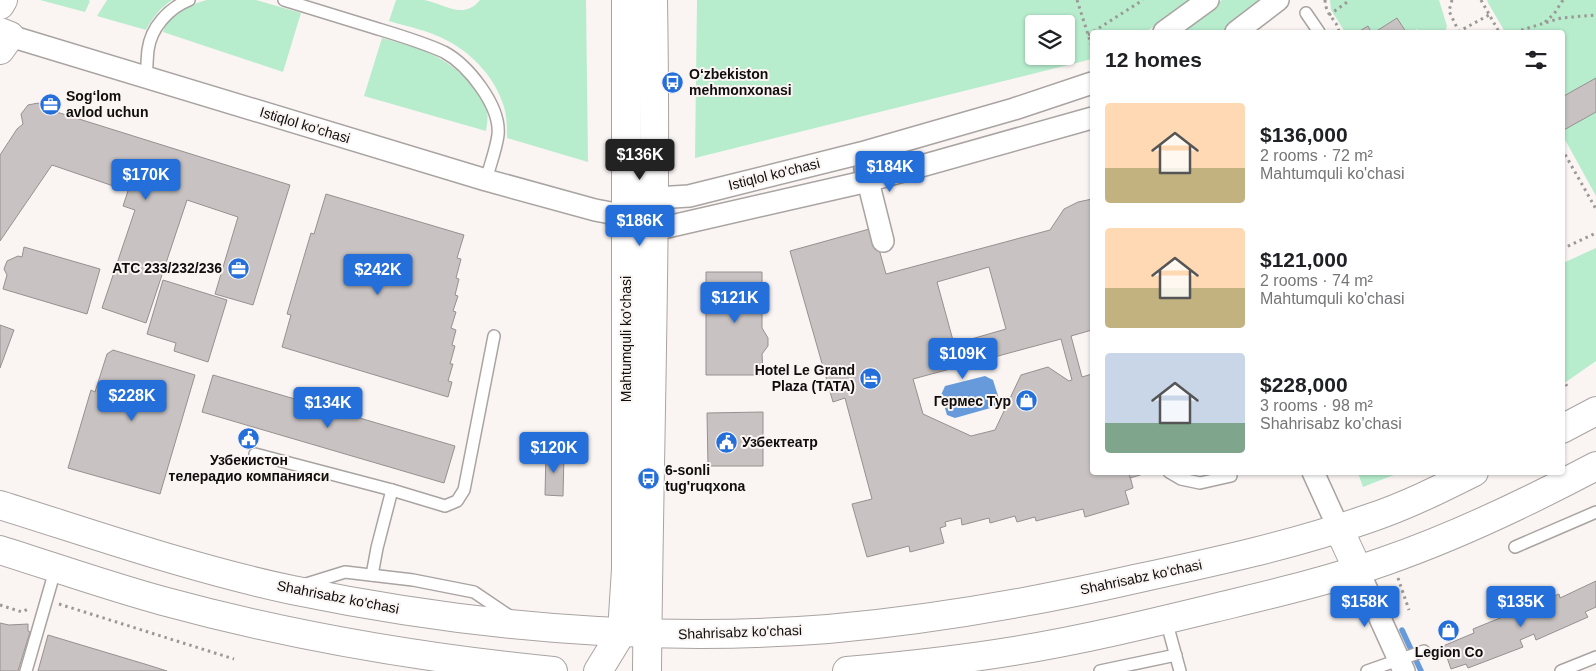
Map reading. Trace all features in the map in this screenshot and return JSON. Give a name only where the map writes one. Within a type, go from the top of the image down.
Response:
[{"type":"main road","points":[[0,4],[3,0]]},
{"type":"main road","name":"Mahtumquli ko'chasi","points":[[626,0],[621,214],[626,569],[635,633],[646,671]]},
{"type":"main road","name":"Mahtumquli ko'chasi","points":[[598,671],[635,633],[655,199],[653,0]]},
{"type":"main road","points":[[1565,426],[1596,411]]},
{"type":"main road","points":[[847,671],[968,662],[1101,635],[1296,588],[1391,559],[1471,526],[1559,486],[1596,466]]},
{"type":"main road","name":"Shahrisabz ko'chasi","points":[[0,505],[177,560],[289,589],[406,610],[523,625],[635,633],[724,633],[826,629],[919,619],[1101,587],[1282,545],[1339,529],[1414,501],[1468,475]]},
{"type":"main road","points":[[1339,529],[1358,570]]},
{"type":"main road","points":[[0,550],[161,601],[277,629],[395,651],[553,671]]},
{"type":"street","points":[[1167,30],[1208,0]]},
{"type":"street","points":[[1239,30],[1278,0]]},
{"type":"street","name":"Istiqlol ko'chasi","points":[[3,39],[146,77],[486,180],[595,210],[621,214],[654,230],[868,181],[1090,119]]},
{"type":"street","name":"Istiqlol ko'chasi","points":[[621,214],[655,199],[688,196],[861,153],[1014,109],[1090,84]]},
{"type":"street","points":[[861,153],[883,242]]},
{"type":"street","points":[[1314,475],[1339,529]]},
{"type":"street","points":[[1358,570],[1402,665]]},
{"type":"lane","points":[[146,77],[148,47],[156,27],[166,14],[179,4],[189,0]]},
{"type":"lane","points":[[284,0],[402,36],[443,52],[453,58],[478,83],[495,113],[498,134],[486,180]]},
{"type":"lane","points":[[1306,13],[1318,30]]},
{"type":"lane","points":[[255,454],[445,506],[457,501],[464,490],[494,336]]},
{"type":"lane","points":[[1174,475],[1181,479],[1200,483],[1231,476]]},
{"type":"lane","points":[[372,575],[392,490]]},
{"type":"lane","points":[[1515,547],[1596,512]]},
{"type":"lane","points":[[26,671],[56,567]]},
{"type":"lane","points":[[289,589],[345,572],[372,575],[474,592],[523,625]]},
{"type":"lane","points":[[1166,620],[1180,671]]},
{"type":"lane","points":[[1367,671],[1402,665],[1424,651]]},
{"type":"lane","points":[[1100,671],[1176,655]]},
{"type":"lane","points":[[1561,671],[1596,657]]},
{"type":"path","points":[[1076,0],[1090,41]]},
{"type":"path","points":[[1096,30],[1143,0]]},
{"type":"path","points":[[1325,0],[1325,7],[1329,15],[1336,22],[1338,30]]},
{"type":"path","points":[[1329,15],[1350,0]]},
{"type":"path","points":[[1452,0],[1450,11],[1457,30]]},
{"type":"path","points":[[1544,22],[1554,14],[1563,0]]},
{"type":"path","points":[[1482,1],[1497,30]]},
{"type":"path","points":[[1462,30],[1489,15]]},
{"type":"path","points":[[1521,30],[1561,18],[1596,15]]},
{"type":"path","points":[[1565,155],[1596,209]]},
{"type":"path","points":[[1565,248],[1596,233]]},
{"type":"path","points":[[1391,559],[1409,610]]},
{"type":"path","points":[[0,605],[22,612],[47,600],[234,659]]},
{"type":"green space","points":[[40,0],[88,0],[90,1],[85,12]]},
{"type":"green space","points":[[107,0],[172,0],[157,13],[146,30],[97,16]]},
{"type":"green space","points":[[207,0],[256,0],[301,13],[283,72],[163,32],[171,19],[180,10]]},
{"type":"green space","points":[[396,0],[424,0],[460,10],[473,6],[480,0],[586,0],[588,162],[507,138],[504,107],[495,87],[482,68],[475,60],[448,41],[427,32],[389,21]]},
{"type":"green space","points":[[697,0],[1191,0],[1149,30],[1090,30],[1090,59],[1075,63],[1075,15],[1025,15],[1025,65],[1068,65],[695,158]]},
{"type":"green space","points":[[1222,0],[1262,0],[1224,30],[1180,30]]},
{"type":"green space","points":[[1330,0],[1439,0],[1447,26],[1446,30],[1405,30],[1397,19],[1378,30],[1370,30],[1368,27],[1362,30],[1344,30],[1331,10]]},
{"type":"green space","points":[[1596,0],[1596,196],[1565,140],[1565,30],[1504,30],[1487,1]]},
{"type":"green space","points":[[382,38],[414,47],[433,55],[457,70],[471,84],[486,108],[488,117],[486,131],[364,96]]},
{"type":"green space","points":[[1596,248],[1596,361],[1565,383],[1565,262]]},
{"type":"green space","points":[[1359,475],[1394,475],[1363,487]]},
{"type":"water","points":[[985,376],[993,380],[999,399],[994,407],[955,418],[947,415],[941,395],[945,386]]},
{"type":"building","points":[[1397,18],[1405,30],[1378,30]]},
{"type":"building","points":[[1368,26],[1370,30],[1361,30]]},
{"type":"building","points":[[1596,78],[1596,112],[1565,129],[1565,95]]},
{"type":"building","points":[[38,103],[47,109],[290,185],[253,305],[215,294],[238,217],[187,200],[146,323],[102,308],[135,210],[123,206],[128,191],[52,165],[0,241],[0,155],[17,129],[23,124],[21,114],[28,105]]},
{"type":"building","points":[[326,194],[464,235],[457,258],[461,259],[456,278],[459,279],[455,295],[458,296],[453,311],[456,312],[451,328],[456,330],[452,345],[455,346],[450,364],[453,364],[448,381],[452,382],[448,397],[282,347],[291,315],[287,314],[311,233],[314,234]]},
{"type":"building","name":"Hotel Le Grand Plaza (TATA)","points":[[1090,199],[1090,331],[1071,336],[1082,377],[1090,375],[1090,475],[1130,475],[1133,488],[1125,491],[1129,504],[1085,517],[1083,509],[1036,521],[1035,517],[1017,522],[1015,516],[990,523],[989,518],[962,525],[961,518],[945,522],[946,526],[940,528],[944,543],[910,552],[909,546],[867,557],[852,504],[872,499],[845,398],[833,402],[790,251],[873,228],[886,274],[1050,230],[1064,209],[1078,202]],"holes":[[[989,267],[1006,329],[954,344],[937,282]],[[1061,339],[1072,380],[1069,381],[1048,367],[1021,375],[995,430],[971,436],[923,414],[913,379]]]},
{"type":"building","points":[[24,247],[100,269],[87,314],[3,289],[7,275],[4,269],[7,261],[18,256],[22,257]]},
{"type":"building","points":[[706,272],[762,272],[762,328],[768,338],[768,346],[762,354],[763,375],[706,375]]},
{"type":"building","points":[[163,280],[227,300],[208,362],[174,351],[176,343],[147,334]]},
{"type":"building","points":[[0,325],[14,330],[0,368]]},
{"type":"building","points":[[113,350],[195,375],[160,494],[68,468],[91,390],[95,392],[107,354]]},
{"type":"building","points":[[213,375],[455,446],[444,483],[202,412]]},
{"type":"building","points":[[763,412],[763,466],[708,466],[707,413]]},
{"type":"building","points":[[546,453],[564,454],[563,496],[545,495]]},
{"type":"building","points":[[1130,475],[1140,475],[1130,478]]},
{"type":"building","points":[[1596,581],[1596,607],[1585,612],[1588,617],[1536,640],[1534,634],[1520,640],[1523,647],[1468,668],[1466,664],[1451,669],[1443,646],[1474,633],[1473,629],[1559,594],[1560,598]]},
{"type":"building","points":[[0,623],[9,625],[28,624],[28,631],[30,632],[18,671],[0,671]]},
{"type":"building","points":[[48,635],[148,665],[167,671],[38,671]]},
{"type":"waterway","points":[[1402,630],[1421,671]]},
{"type":"place","name":"Oʻzbekiston mehmonxonasi","points":[[673,82]]},
{"type":"place","name":"Sog‘lom avlod uchun","points":[[50,104]]},
{"type":"place","name":"АТС 233/232/236","points":[[238,268]]},
{"type":"place","name":"Hotel Le Grand Plaza (TATA)","points":[[871,378]]},
{"type":"place","name":"Гермес Тур","points":[[1027,401]]},
{"type":"place","name":"Узбекистон телерадио компанияси","points":[[249,438]]},
{"type":"place","name":"Узбектеатр","points":[[726,442]]},
{"type":"place","name":"6-sonli tug'ruqxona","points":[[649,478]]},
{"type":"place","name":"Legion Co","points":[[1449,630]]}]
